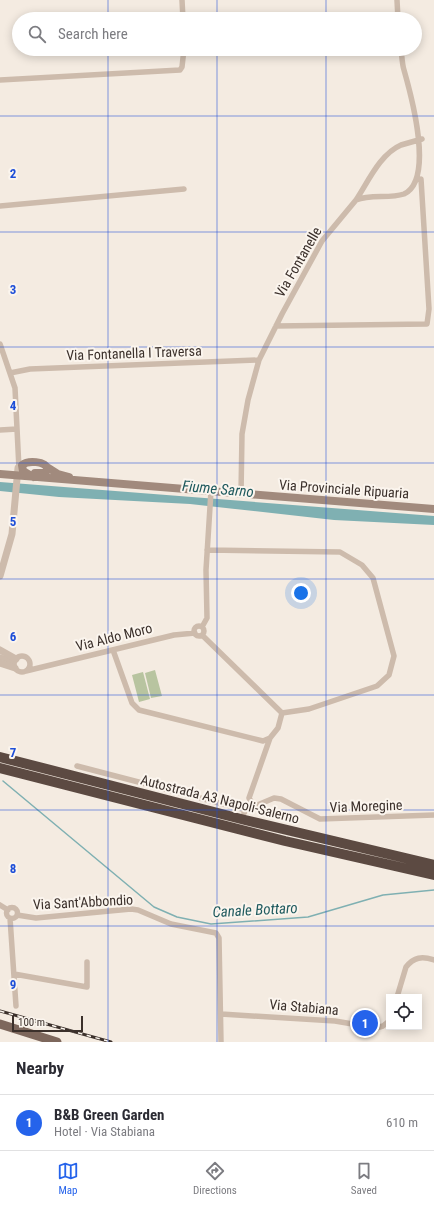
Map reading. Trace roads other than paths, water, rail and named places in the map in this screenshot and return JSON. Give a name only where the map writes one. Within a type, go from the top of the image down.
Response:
[{"type":"highway","name":"Autostrada A3 Napoli-Salerno","points":[[0,757],[266,825],[434,865]]},
{"type":"highway","name":"Autostrada A3 Napoli-Salerno","points":[[0,768],[278,839],[434,875]]},
{"type":"main road","name":"Via Provinciale Ripuaria","points":[[3,474],[21,470],[45,470],[85,481]]},
{"type":"main road","points":[[21,470],[34,477],[45,470]]},
{"type":"main road","name":"Via Provinciale Ripuaria","points":[[34,477],[211,493],[434,509]]},
{"type":"main road","points":[[0,1024],[57,1042]]},
{"type":"street","points":[[182,0],[183,12]]},
{"type":"street","points":[[397,0],[398,12]]},
{"type":"street","points":[[0,80],[180,70],[182,67],[183,56]]},
{"type":"street","points":[[276,326],[427,324],[429,309],[421,179],[423,169],[422,139],[420,122],[403,69],[402,56]]},
{"type":"street","name":"Via Fontanelle","points":[[241,494],[242,434],[249,394],[259,360],[276,326],[322,241],[356,200],[376,169],[390,152],[400,146],[422,139]]},
{"type":"street","points":[[356,200],[362,197],[404,194],[415,187],[421,179]]},
{"type":"street","points":[[0,206],[184,189]]},
{"type":"street","points":[[0,344],[15,388],[21,470],[12,534],[2,564],[0,576]]},
{"type":"street","name":"Via Fontanella I Traversa","points":[[10,373],[30,369],[259,360]]},
{"type":"street","points":[[0,430],[17,430]]},
{"type":"street","points":[[202,635],[204,631],[202,627],[207,618],[207,550],[211,493]]},
{"type":"street","points":[[207,550],[340,552],[362,565],[373,578],[394,656],[389,675],[377,686],[309,709],[282,713]]},
{"type":"street","points":[[202,627],[196,627],[195,633],[197,635],[202,635],[282,713]]},
{"type":"street","name":"Via Aldo Moro","points":[[26,671],[174,635],[195,633]]},
{"type":"street","points":[[0,650],[15,663],[19,672],[26,671],[30,664],[28,660]]},
{"type":"street","points":[[113,650],[132,703],[139,710],[264,741],[270,738]]},
{"type":"street","points":[[0,663],[15,663],[22,656],[40,667]]},
{"type":"street","points":[[0,657],[15,663]]},
{"type":"street","points":[[258,805],[252,804],[249,798],[270,738],[278,728],[282,713]]},
{"type":"street","name":"Via Moregine","points":[[77,766],[245,812],[274,798],[281,799],[320,819],[434,815]]},
{"type":"street","name":"Via Sant'Abbondio","points":[[0,905],[8,910],[15,909],[17,915]]},
{"type":"street","name":"Via Sant'Abbondio","points":[[17,915],[36,918],[131,909],[138,910],[171,924],[211,932],[218,935],[221,1014]]},
{"type":"street","points":[[8,910],[7,915],[10,918],[16,1006]]},
{"type":"street","name":"Via Sant'Abbondio","points":[[10,918],[14,919],[17,915]]},
{"type":"street","points":[[399,994],[409,963],[421,957],[434,960]]},
{"type":"street","points":[[14,974],[87,987],[87,962]]},
{"type":"street","points":[[221,1014],[221,1042]]},
{"type":"street","name":"Via Stabiana","points":[[221,1014],[334,1021],[376,1028],[386,1024]]},
{"type":"water","name":"Fiume Sarno","points":[[0,482],[434,516],[434,525],[334,520],[190,504],[59,497],[0,491]]},
{"type":"waterway","name":"Canale Bottaro","points":[[3,781],[154,907],[177,917],[211,924],[308,917],[383,895],[434,890]]},
{"type":"railway","points":[[0,1011],[111,1042]]},
{"type":"place","name":"B&B Green Garden","points":[[365,1023]]}]
